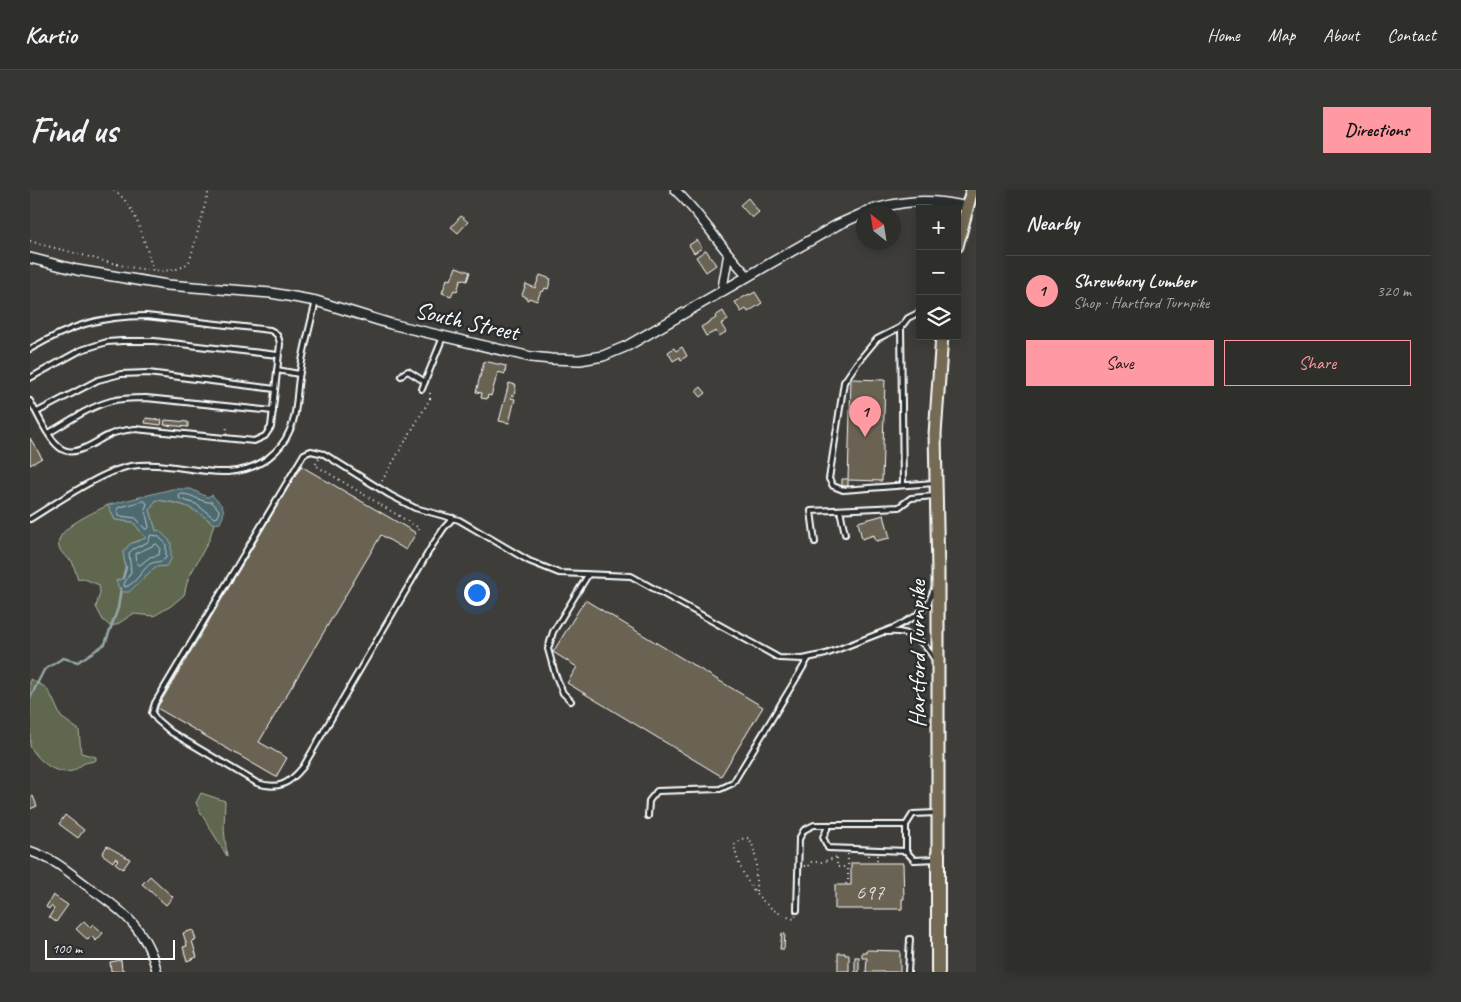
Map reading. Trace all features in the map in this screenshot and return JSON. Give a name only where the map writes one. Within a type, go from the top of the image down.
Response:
[{"type":"highway","name":"Hartford Turnpike","points":[[938,856],[938,972]]},
{"type":"main road","points":[[961,236],[972,208],[972,190]]},
{"type":"main road","name":"Hartford Turnpike","points":[[938,856],[938,580],[935,418],[942,340]]},
{"type":"street","points":[[674,190],[702,219],[728,256],[748,276]]},
{"type":"street","name":"South Street","points":[[892,205],[922,200],[946,202],[972,208]]},
{"type":"street","name":"South Street","points":[[30,258],[77,270],[167,285],[271,293],[316,301],[391,324],[443,337],[531,357],[564,360],[603,356],[627,346],[837,225],[856,217]]},
{"type":"street","points":[[722,291],[728,256]]},
{"type":"street","points":[[30,851],[58,863],[129,918],[150,949],[157,972]]},
{"type":"lane","points":[[30,519],[92,482],[119,469],[130,466],[151,465],[224,472],[250,469],[274,454],[289,432],[294,420],[299,374],[316,301]]},
{"type":"lane","points":[[916,314],[908,318],[900,327],[877,339],[844,382],[829,479],[833,486],[843,490],[936,483]]},
{"type":"lane","points":[[30,349],[53,336],[92,321],[122,316],[146,316],[270,330],[279,337],[271,427],[260,440],[254,441],[135,429],[117,432],[78,451],[69,451],[60,448],[30,400]]},
{"type":"lane","points":[[900,327],[903,485]]},
{"type":"lane","points":[[424,390],[425,382],[443,337]]},
{"type":"lane","points":[[30,378],[81,350],[108,342],[154,341],[278,355]]},
{"type":"lane","points":[[277,370],[299,374]]},
{"type":"lane","points":[[401,376],[404,372],[408,371],[425,382]]},
{"type":"lane","points":[[36,412],[98,380],[121,374],[148,373],[275,389]]},
{"type":"lane","points":[[49,433],[97,406],[112,400],[128,398],[146,398],[273,411]]},
{"type":"lane","points":[[453,518],[432,546],[303,767],[294,778],[282,785],[271,787],[257,783],[171,732],[152,713],[155,703],[304,454],[311,451],[324,454],[390,495],[415,508],[453,518],[529,561],[559,573],[588,576],[630,576],[779,658],[808,659],[882,633],[916,616],[928,604],[938,580]]},
{"type":"lane","points":[[815,542],[811,510],[899,507],[911,498],[937,496]]},
{"type":"lane","points":[[840,510],[845,534]]},
{"type":"lane","points":[[571,701],[562,693],[548,649],[553,632],[588,576]]},
{"type":"lane","points":[[882,633],[897,631],[912,634],[929,649],[938,664]]},
{"type":"lane","points":[[648,816],[649,801],[657,791],[720,789],[732,783],[808,659]]},
{"type":"lane","points":[[938,813],[913,814],[906,825],[906,851],[914,860],[938,856]]},
{"type":"lane","points":[[797,910],[799,840],[804,830],[814,825],[906,825]]},
{"type":"lane","points":[[829,825],[823,837],[828,848],[906,851]]},
{"type":"lane","points":[[908,972],[910,939]]},
{"type":"path","points":[[114,190],[128,204],[134,215],[153,270]]},
{"type":"path","points":[[30,241],[112,264],[153,270],[172,270],[187,265],[209,190]]},
{"type":"path","points":[[382,481],[430,399],[430,393],[424,390]]},
{"type":"path","points":[[319,459],[316,466],[419,528],[418,530]]},
{"type":"path","points":[[341,486],[344,482]]},
{"type":"path","points":[[378,509],[381,505]]},
{"type":"path","points":[[756,891],[752,844],[749,838],[741,839],[734,845],[736,860],[744,877],[766,903],[784,917],[795,919],[797,910]]},
{"type":"path","points":[[846,884],[849,881],[848,849]]},
{"type":"path","points":[[809,866],[810,862],[822,862],[837,857],[836,868],[848,866]]},
{"type":"green space","points":[[156,500],[187,507],[214,524],[209,540],[188,579],[184,595],[171,606],[154,616],[133,614],[116,625],[110,626],[103,620],[96,607],[100,592],[99,585],[82,578],[78,579],[72,561],[62,552],[58,544],[61,535],[78,521],[108,505],[115,520],[133,522],[146,538],[130,544],[123,552],[126,571],[122,579],[116,581],[138,584],[155,567],[166,566],[150,510]]},
{"type":"green space","points":[[30,679],[45,687],[51,695],[61,717],[79,730],[81,753],[96,757],[96,760],[66,772],[53,769],[37,756],[30,746]]},
{"type":"green space","points":[[201,793],[225,801],[224,829],[227,856],[196,803]]},
{"type":"water","points":[[172,489],[191,489],[207,497],[212,495],[224,510],[220,523],[214,524],[200,513],[181,504],[156,500],[150,510],[156,531],[159,530],[171,542],[171,560],[166,566],[155,567],[129,592],[122,592],[116,581],[122,579],[126,571],[123,552],[130,544],[146,538],[133,522],[115,520],[108,505]]},
{"type":"building","points":[[748,198],[759,212],[752,218],[740,205]]},
{"type":"building","points":[[461,216],[468,222],[458,233],[451,227]]},
{"type":"building","points":[[697,240],[702,248],[694,253],[689,245]]},
{"type":"building","points":[[706,250],[716,265],[706,272],[696,257]]},
{"type":"building","points":[[456,267],[470,272],[467,281],[461,279],[457,291],[454,290],[451,296],[442,293],[447,279],[451,280]]},
{"type":"building","points":[[540,275],[551,279],[548,289],[545,288],[543,292],[541,291],[537,301],[529,298],[528,300],[526,299],[522,295],[526,284],[535,288]]},
{"type":"building","points":[[755,292],[762,303],[748,312],[746,309],[741,312],[735,302]]},
{"type":"building","points":[[723,311],[728,320],[721,324],[726,332],[719,336],[716,331],[706,336],[701,327],[716,318],[715,316]]},
{"type":"building","points":[[682,347],[687,356],[681,360],[680,357],[673,361],[668,352],[674,348],[676,351]]},
{"type":"building","points":[[484,361],[506,366],[505,374],[498,372],[491,396],[488,395],[487,399],[481,398],[482,393],[476,392]]},
{"type":"building","points":[[851,379],[885,380],[882,481],[848,480],[848,486],[842,486],[842,479],[848,479]]},
{"type":"building","points":[[509,383],[516,385],[514,396],[512,395],[511,398],[515,399],[509,423],[499,421]]},
{"type":"building","points":[[701,387],[706,393],[701,397],[696,391]]},
{"type":"building","points":[[146,418],[162,420],[161,425],[145,423]]},
{"type":"building","points":[[165,420],[188,422],[188,427],[164,425]]},
{"type":"building","points":[[30,438],[42,458],[30,465]]},
{"type":"building","points":[[301,466],[416,533],[406,550],[381,535],[259,742],[287,758],[276,777],[157,708]]},
{"type":"building","points":[[884,515],[890,538],[876,541],[874,535],[862,539],[858,522]]},
{"type":"building","points":[[585,600],[763,707],[721,776],[567,683],[577,667],[553,652]]},
{"type":"building","points":[[33,796],[37,806],[30,809],[30,798]]},
{"type":"building","points":[[65,815],[84,830],[78,838],[59,824]]},
{"type":"building","points":[[107,846],[130,859],[123,869],[115,863],[118,860],[115,858],[113,862],[102,854]]},
{"type":"building","points":[[851,863],[903,863],[904,899],[902,899],[902,909],[835,909],[835,885],[851,885]]},
{"type":"building","points":[[150,876],[173,897],[166,905],[142,884]]},
{"type":"building","points":[[53,895],[68,905],[56,922],[49,917],[54,909],[51,906],[49,909],[46,907]]},
{"type":"building","points":[[84,921],[90,927],[93,924],[103,933],[96,941],[91,936],[88,940],[76,929]]},
{"type":"building","points":[[193,930],[196,940],[192,941],[197,957],[187,961],[183,947],[187,946],[183,933]]},
{"type":"building","points":[[782,933],[785,934],[784,949],[780,949]]},
{"type":"building","points":[[866,950],[900,951],[900,972],[866,972],[867,958],[862,958],[862,952],[866,952]]},
{"type":"building","points":[[838,953],[849,955],[849,971],[838,971]]},
{"type":"building","points":[[855,957],[859,957],[859,972],[855,972]]},
{"type":"building","points":[[121,960],[122,970],[125,972],[111,971],[110,962]]},
{"type":"waterway","points":[[123,578],[126,567]]},
{"type":"waterway","points":[[30,698],[44,670],[63,658],[78,662],[105,644],[118,608],[121,588]]},
{"type":"place","name":"Shrewbury Lumber","points":[[865,437]]}]
